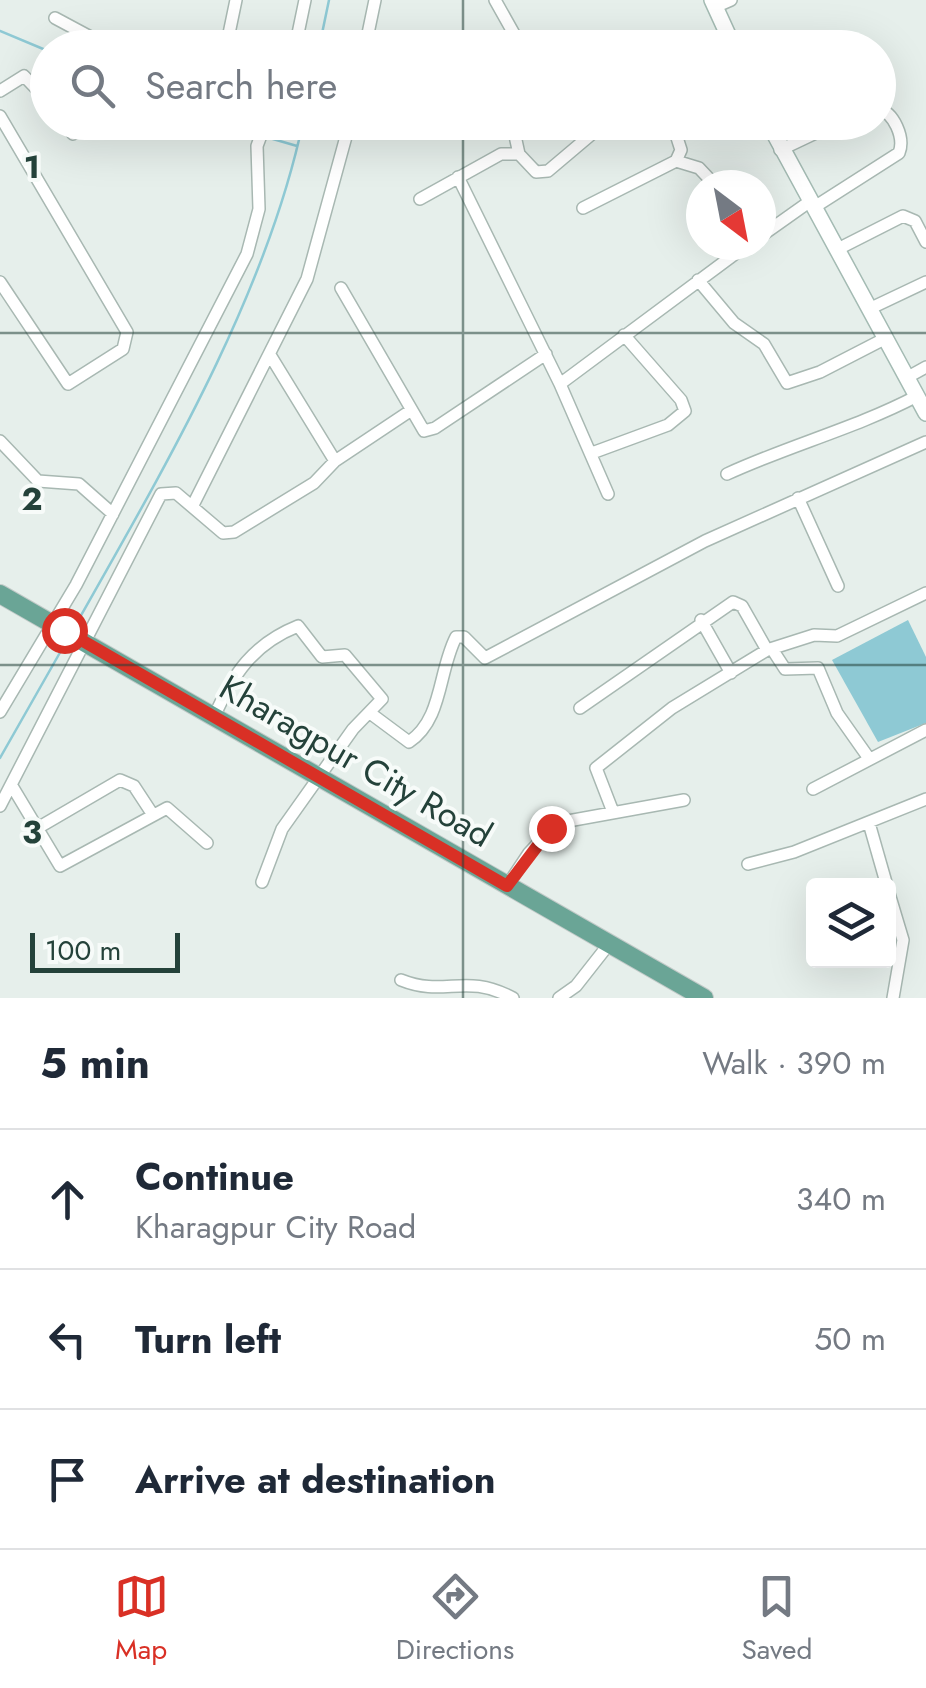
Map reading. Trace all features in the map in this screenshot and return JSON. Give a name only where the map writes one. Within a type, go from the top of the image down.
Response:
[{"type":"main road","name":"Kharagpur City Road","points":[[0,594],[704,998]]},
{"type":"street","points":[[230,30],[236,0]]},
{"type":"street","points":[[299,30],[305,0]]},
{"type":"street","points":[[369,30],[375,0]]},
{"type":"street","points":[[726,30],[713,3],[731,0]]},
{"type":"street","points":[[498,1],[512,30]]},
{"type":"street","points":[[56,18],[78,30]]},
{"type":"street","points":[[0,91],[24,76],[30,82]]},
{"type":"street","points":[[0,116],[126,332],[123,349],[68,384],[0,282]]},
{"type":"street","points":[[776,227],[899,153],[901,140],[896,128]]},
{"type":"street","points":[[0,806],[12,786],[113,514],[247,254],[259,210],[259,140]]},
{"type":"street","points":[[193,506],[307,279],[345,140]]},
{"type":"street","points":[[516,140],[519,154],[536,172],[548,170],[584,140]]},
{"type":"street","points":[[583,208],[676,161],[681,150],[678,140]]},
{"type":"street","points":[[776,140],[926,413]]},
{"type":"street","points":[[780,150],[801,140]]},
{"type":"street","points":[[420,199],[500,154],[519,154]]},
{"type":"street","points":[[676,161],[701,170]]},
{"type":"street","points":[[458,177],[546,354],[608,494]]},
{"type":"street","points":[[836,250],[903,216],[915,222],[926,242]]},
{"type":"street","points":[[560,384],[726,260]]},
{"type":"street","points":[[698,280],[734,323],[764,344],[787,382],[820,372],[886,338]]},
{"type":"street","points":[[870,309],[926,282]]},
{"type":"street","points":[[342,288],[419,426],[429,431],[546,354]]},
{"type":"street","points":[[592,453],[668,425],[684,411],[681,400],[624,335]]},
{"type":"street","points":[[270,355],[335,462]]},
{"type":"street","points":[[908,377],[926,367]]},
{"type":"street","points":[[727,474],[796,444],[861,424],[917,396]]},
{"type":"street","points":[[0,712],[70,633],[161,494],[176,493],[228,534],[314,483],[335,462],[410,410]]},
{"type":"street","points":[[0,441],[38,481],[79,484],[113,514]]},
{"type":"street","points":[[370,713],[403,741],[414,739],[432,717],[445,659],[456,638],[464,637],[485,658],[654,566],[926,442]]},
{"type":"street","points":[[798,498],[838,586]]},
{"type":"street","points":[[613,812],[596,772],[599,764],[672,708],[769,649],[814,634],[837,636],[926,593]]},
{"type":"street","points":[[580,708],[701,620],[738,602],[785,669],[818,668],[836,713],[868,758]]},
{"type":"street","points":[[701,620],[730,673]]},
{"type":"street","points":[[214,717],[232,676],[253,652],[298,626],[322,657],[345,655],[379,694],[380,703],[353,729],[282,829],[262,882]]},
{"type":"street","points":[[813,789],[926,730]]},
{"type":"street","points":[[36,829],[120,780],[134,786],[152,815]]},
{"type":"street","points":[[12,786],[54,861],[66,865],[152,815],[173,809],[208,843]]},
{"type":"street","points":[[748,864],[926,799]]},
{"type":"street","points":[[507,886],[528,853],[557,824],[684,800]]},
{"type":"street","points":[[869,823],[885,878]]},
{"type":"street","points":[[893,998],[902,940],[896,918]]},
{"type":"street","points":[[559,998],[576,986],[609,944]]},
{"type":"street","points":[[401,980],[426,990],[484,984],[512,998]]},
{"type":"water","points":[[908,620],[926,657],[926,723],[878,742],[832,660]]},
{"type":"waterway","points":[[323,30],[329,0]]},
{"type":"waterway","points":[[0,31],[30,44]]},
{"type":"waterway","points":[[276,140],[297,146]]},
{"type":"waterway","points":[[75,626],[176,445],[238,318],[264,253],[298,140]]},
{"type":"waterway","points":[[0,758],[66,642]]},
{"type":"route","points":[[64,630],[507,886],[521,862],[551,828]]}]
